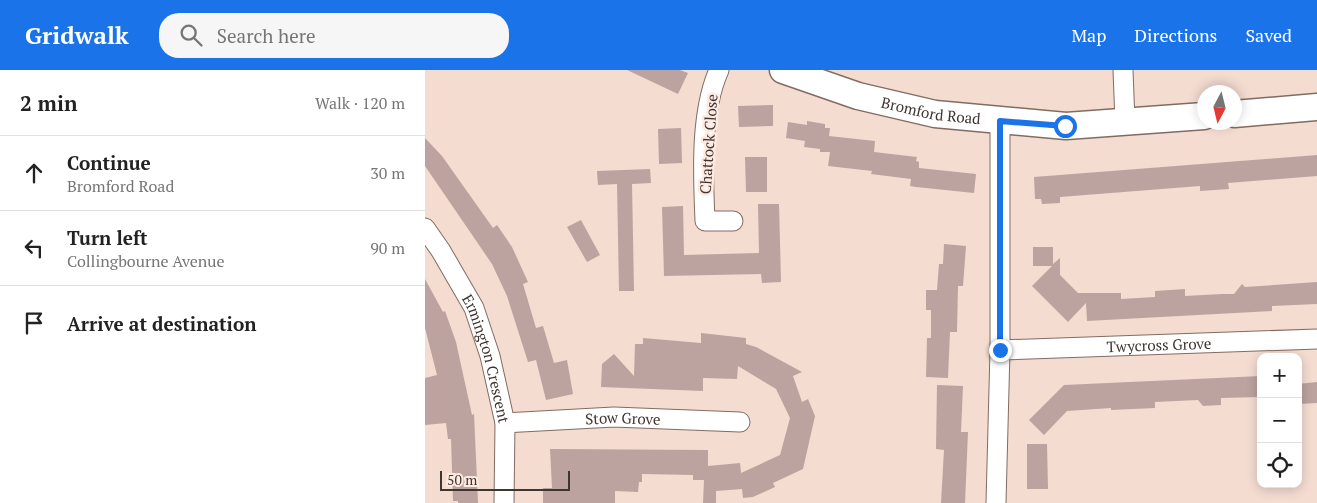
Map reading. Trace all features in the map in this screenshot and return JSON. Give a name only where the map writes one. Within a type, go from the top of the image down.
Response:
[{"type":"street","name":"Chattock Close","points":[[719,70],[712,86],[708,109],[703,179],[705,221],[733,220]]},
{"type":"street","points":[[1123,70],[1125,122]]},
{"type":"street","name":"Bromford Road","points":[[787,71],[858,96],[935,114],[1065,126],[1197,117]]},
{"type":"street","points":[[1242,113],[1317,107]]},
{"type":"street","points":[[996,503],[1000,350],[1000,121]]},
{"type":"street","name":"Ermington Crescent","points":[[425,228],[441,251],[474,308],[490,356],[505,423],[503,503]]},
{"type":"street","name":"Twycross Grove","points":[[1000,350],[1317,339]]},
{"type":"street","name":"Stow Grove","points":[[505,423],[615,417],[739,422]]},
{"type":"building","points":[[627,70],[680,70],[688,73],[678,94]]},
{"type":"building","points":[[773,105],[773,126],[739,127],[738,106]]},
{"type":"building","points":[[807,121],[825,124],[825,128],[830,128],[829,136],[875,141],[874,152],[917,157],[916,161],[919,162],[919,168],[976,174],[974,193],[910,186],[911,179],[871,174],[872,171],[828,166],[830,152],[820,152],[820,149],[804,147],[805,141],[786,138],[788,122],[807,125]]},
{"type":"building","points":[[681,128],[682,163],[659,164],[658,129]]},
{"type":"building","points":[[425,138],[442,156],[493,228],[497,225],[512,247],[528,282],[523,284],[536,328],[543,326],[554,363],[567,360],[573,394],[546,400],[536,360],[528,362],[507,296],[492,264],[425,166]]},
{"type":"building","points":[[1317,155],[1317,176],[1228,183],[1229,189],[1200,191],[1200,186],[1060,197],[1060,203],[1042,204],[1041,199],[1035,199],[1034,177]]},
{"type":"building","points":[[745,157],[767,157],[767,192],[746,192]]},
{"type":"building","points":[[650,169],[651,183],[632,184],[634,291],[619,291],[617,184],[598,185],[597,171]]},
{"type":"building","points":[[758,204],[779,204],[781,282],[762,283],[761,274],[664,276],[662,207],[683,206],[684,255],[759,253]]},
{"type":"building","points":[[581,220],[600,255],[587,262],[567,227]]},
{"type":"building","points":[[944,244],[966,246],[963,286],[958,286],[957,332],[950,332],[948,378],[926,377],[927,338],[931,338],[931,310],[926,310],[926,290],[937,290],[939,264],[943,264]]},
{"type":"building","points":[[1033,247],[1053,247],[1053,264],[1060,258],[1060,275],[1078,293],[1121,293],[1121,299],[1155,297],[1155,291],[1185,289],[1185,296],[1234,294],[1242,284],[1245,287],[1317,282],[1317,304],[1272,306],[1272,311],[1087,321],[1086,303],[1068,322],[1032,286],[1052,266],[1033,266]]},
{"type":"building","points":[[425,279],[443,312],[445,311],[456,342],[472,415],[474,414],[478,503],[458,503],[458,501],[453,501],[451,439],[448,439],[446,423],[425,425],[425,378],[437,375],[425,328]]},
{"type":"building","points":[[701,333],[746,338],[746,344],[756,347],[802,372],[793,376],[802,402],[808,399],[815,416],[803,469],[773,483],[775,487],[753,497],[743,498],[742,489],[716,491],[716,503],[703,503],[704,480],[693,480],[693,475],[642,474],[642,482],[639,482],[638,492],[615,491],[615,503],[543,503],[543,488],[552,488],[550,449],[708,450],[708,466],[740,463],[741,473],[780,455],[790,418],[776,389],[738,366],[737,379],[703,378],[703,391],[601,387],[602,364],[614,354],[634,376],[635,344],[643,344],[643,338],[701,343]]},
{"type":"building","points":[[1257,376],[1257,397],[1221,398],[1221,405],[1203,406],[1198,400],[1155,402],[1155,408],[1067,411],[1044,435],[1029,420],[1064,385]]},
{"type":"building","points":[[1317,382],[1317,403],[1302,404],[1302,384]]},
{"type":"building","points":[[937,385],[963,386],[961,432],[968,432],[965,503],[941,503],[944,450],[936,449]]},
{"type":"building","points":[[1027,444],[1047,444],[1048,489],[1027,489]]},
{"type":"route","points":[[1000,350],[1000,121],[1065,126]]}]
